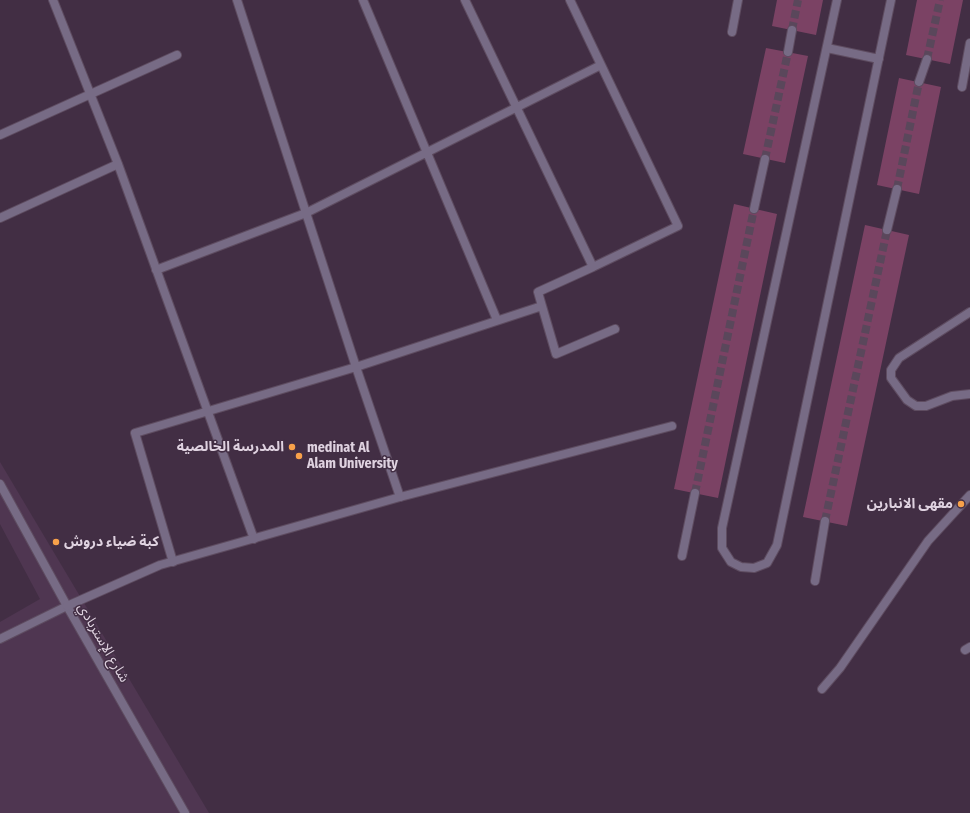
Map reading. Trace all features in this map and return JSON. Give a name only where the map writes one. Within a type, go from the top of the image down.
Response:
[{"type":"street","points":[[53,0],[118,164],[254,539]]},
{"type":"street","points":[[238,0],[356,367],[400,497]]},
{"type":"street","points":[[363,0],[497,320]]},
{"type":"street","points":[[465,0],[593,267]]},
{"type":"street","points":[[570,0],[678,226],[538,292],[556,354],[615,329]]},
{"type":"street","points":[[732,32],[738,0]]},
{"type":"street","points":[[837,0],[722,528],[722,548],[731,562],[741,567],[754,568],[766,563],[777,545],[891,0]]},
{"type":"street","points":[[788,52],[792,30]]},
{"type":"street","points":[[962,87],[970,43]]},
{"type":"street","points":[[827,48],[879,59]]},
{"type":"street","points":[[0,135],[177,55]]},
{"type":"street","points":[[919,82],[927,59]]},
{"type":"street","points":[[156,270],[306,213],[601,65]]},
{"type":"street","points":[[754,209],[765,159]]},
{"type":"street","points":[[0,218],[118,164]]},
{"type":"street","points":[[887,230],[897,189]]},
{"type":"street","points":[[173,562],[135,433],[356,367],[542,306]]},
{"type":"street","points":[[970,312],[900,358],[891,370],[891,378],[907,400],[916,406],[926,406],[952,396],[970,394]]},
{"type":"street","points":[[0,639],[66,606],[160,565],[400,497],[672,426]]},
{"type":"street","name":"شارع الإستربادي","points":[[0,484],[66,606],[185,813]]},
{"type":"street","points":[[682,556],[695,493]]},
{"type":"street","points":[[822,689],[840,668],[928,541],[970,495]]},
{"type":"street","points":[[816,580],[825,521]]},
{"type":"shaded area","points":[[0,462],[209,813],[0,813],[0,622],[40,599],[0,524]]},
{"type":"building","points":[[777,0],[823,0],[816,35],[772,26]]},
{"type":"building","points":[[917,0],[963,0],[950,64],[906,55]]},
{"type":"building","points":[[766,48],[808,56],[785,163],[743,154]]},
{"type":"building","points":[[899,78],[941,87],[919,194],[877,185]]},
{"type":"building","points":[[734,204],[777,214],[718,498],[674,489]]},
{"type":"building","points":[[865,225],[909,235],[847,526],[803,517]]},
{"type":"tunnel","points":[[792,30],[798,0]]},
{"type":"tunnel","points":[[927,59],[940,0]]},
{"type":"tunnel","points":[[765,159],[788,52]]},
{"type":"tunnel","points":[[897,189],[919,82]]},
{"type":"tunnel","points":[[695,493],[754,209]]},
{"type":"tunnel","points":[[825,521],[887,230]]},
{"type":"place","name":"المدرسة الخالصية","points":[[292,447]]},
{"type":"place","name":"medinat Al Alam University","points":[[299,456]]},
{"type":"place","name":"مقهى الانبارين","points":[[961,504]]},
{"type":"place","name":"كبة ضياء دروش","points":[[56,542]]}]
